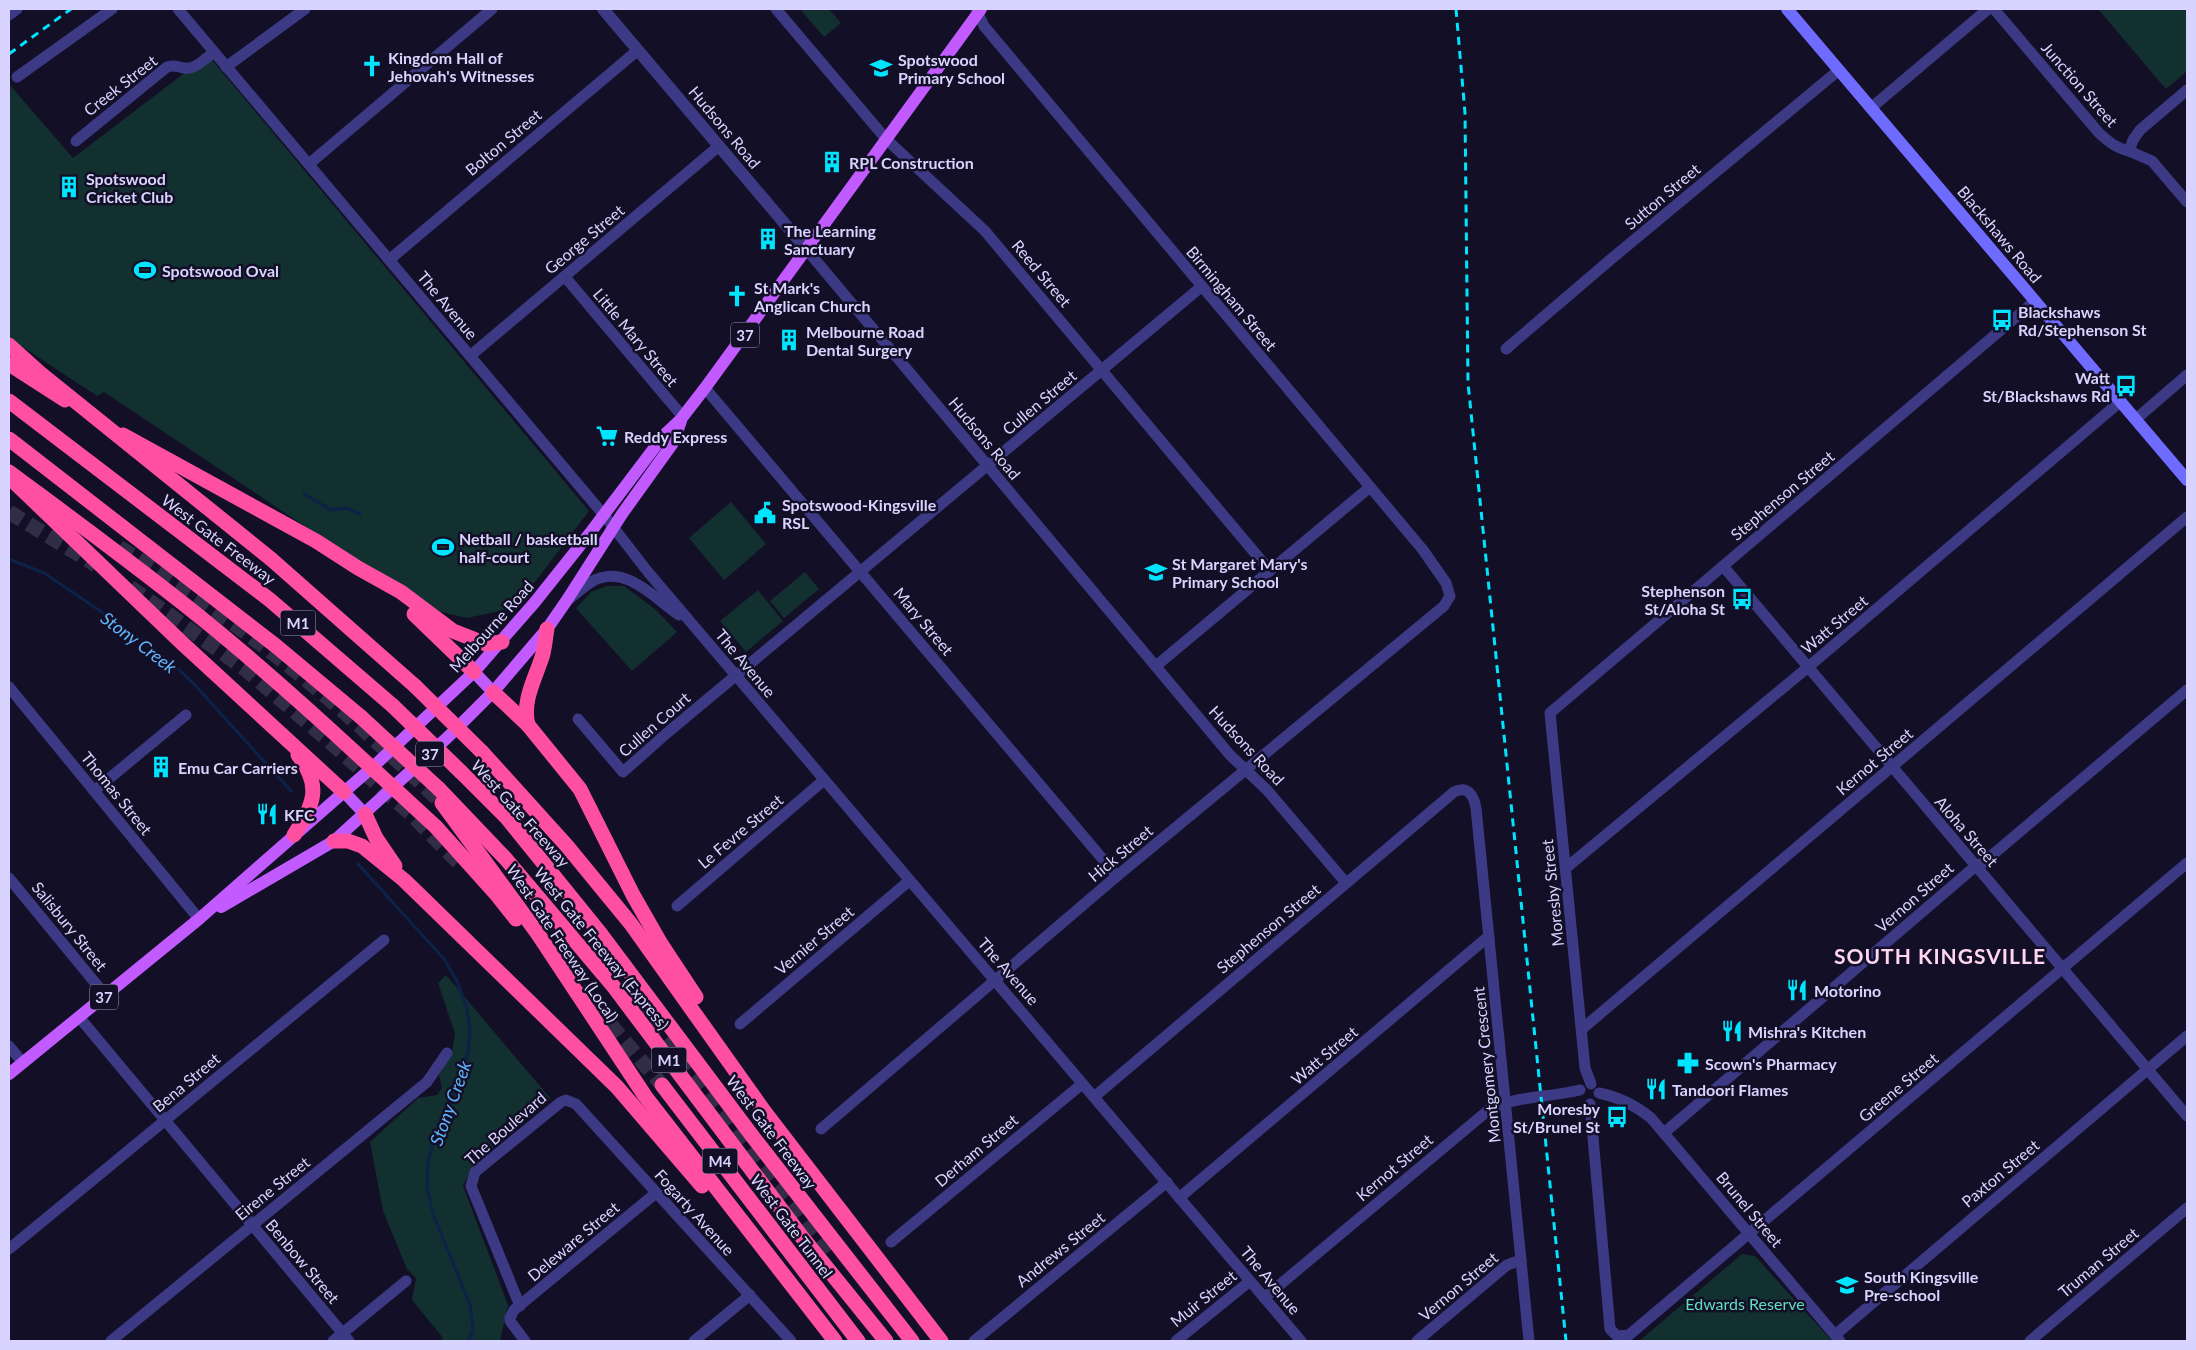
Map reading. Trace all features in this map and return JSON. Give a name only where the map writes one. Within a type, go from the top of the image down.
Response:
[{"type":"highway","points":[[9,345],[48,380],[271,559],[415,686],[482,752],[567,846],[631,924],[764,1112],[940,1341]]},
{"type":"highway","points":[[9,364],[96,420],[286,523],[358,568],[401,592],[453,631],[486,644],[502,642]]},
{"type":"highway","name":"West Gate Freeway","points":[[9,400],[270,600],[393,706],[507,818],[566,890],[758,1145],[912,1341]]},
{"type":"highway","name":"West Gate Freeway (Local)","points":[[9,439],[72,490],[276,646],[405,756],[436,790],[538,934],[645,1096],[835,1341]]},
{"type":"highway","points":[[9,472],[150,577],[213,628],[274,679],[436,827],[497,895],[602,1031]]},
{"type":"highway","points":[[9,477],[182,643],[344,792]]},
{"type":"highway","points":[[358,568],[426,625],[474,672]]},
{"type":"highway","points":[[528,725],[525,715],[526,704],[542,658],[547,628]]},
{"type":"highway","points":[[493,692],[528,725],[580,789],[633,895],[661,944],[826,1194]]},
{"type":"highway","points":[[277,729],[304,763],[314,797],[311,808],[294,835]]},
{"type":"highway","name":"West Gate Freeway (Express)","points":[[436,790],[505,858],[614,988],[802,1238],[886,1341]]},
{"type":"highway","points":[[365,814],[376,838],[404,880]]},
{"type":"highway","points":[[334,841],[348,841],[362,846],[404,880],[617,1086],[795,1291]]},
{"type":"highway","name":"West Gate Tunnel","points":[[662,1084],[858,1341]]},
{"type":"main road","name":"Blackshaws Road","points":[[1787,9],[2187,480]]},
{"type":"main road","name":"Melbourne Road","points":[[344,792],[474,672],[502,642],[566,564],[664,435],[682,418],[705,388],[978,10]]},
{"type":"main road","name":"Melbourne Road","points":[[493,692],[547,628],[567,600],[613,529],[673,443],[682,418]]},
{"type":"main road","points":[[474,672],[493,692]]},
{"type":"main road","name":"37","points":[[199,919],[334,841],[450,736],[493,692]]},
{"type":"main road","points":[[344,792],[365,814]]},
{"type":"main road","name":"37","points":[[9,1074],[199,919],[344,792]]},
{"type":"street","points":[[9,14],[17,9]]},
{"type":"street","points":[[17,78],[112,9]]},
{"type":"street","name":"The Avenue","points":[[178,9],[603,514],[613,529],[691,623],[1301,1341]]},
{"type":"street","points":[[226,67],[305,9]]},
{"type":"street","points":[[308,164],[492,9]]},
{"type":"street","name":"Hudsons Road","points":[[603,9],[1230,755],[1267,790],[1346,883]]},
{"type":"street","name":"Reed Street","points":[[776,9],[886,139],[985,231],[1270,571]]},
{"type":"street","points":[[1871,108],[1988,9]]},
{"type":"street","name":"Junction Street","points":[[1994,9],[2099,133],[2114,146],[2129,151],[2132,140],[2140,130],[2187,90]]},
{"type":"street","name":"Birmingham Street","points":[[978,10],[984,26],[1437,568],[1446,583],[1450,596],[1444,606]]},
{"type":"street","name":"Bolton Street","points":[[389,260],[638,50]]},
{"type":"street","name":"Creek Street","points":[[76,141],[168,67],[173,65],[186,69],[194,66],[214,52]]},
{"type":"street","name":"Sutton Street","points":[[1506,349],[1839,70]]},
{"type":"street","name":"George Street","points":[[470,356],[719,146]]},
{"type":"street","points":[[2129,151],[2152,162],[2187,202]]},
{"type":"street","name":"Little Mary Street","points":[[565,277],[682,418]]},
{"type":"street","name":"Cullen Street","points":[[736,676],[1201,287]]},
{"type":"street","name":"Stephenson Street","points":[[1550,713],[2036,301]]},
{"type":"street","points":[[2136,419],[2187,375]]},
{"type":"street","name":"Mary Street","points":[[705,388],[1118,876]]},
{"type":"street","name":"Watt Street","points":[[1566,868],[1807,668],[2121,402]]},
{"type":"street","points":[[1156,666],[1370,487]]},
{"type":"street","name":"Kernot Street","points":[[1582,1029],[2187,517]]},
{"type":"street","name":"Aloha Street","points":[[1723,566],[1807,668],[2187,1116]]},
{"type":"street","name":"The Avenue","points":[[567,600],[592,582],[609,576],[624,578],[644,587],[665,605],[691,623]]},
{"type":"street","name":"Hick Street","points":[[821,1129],[1118,876],[1444,606]]},
{"type":"street","name":"Cullen Court","points":[[578,719],[624,772],[736,676]]},
{"type":"street","name":"Thomas Street","points":[[9,687],[199,919]]},
{"type":"street","name":"Vernon Street","points":[[1664,1133],[2187,690]]},
{"type":"street","name":"Moresby Street","points":[[1550,713],[1589,1094],[1610,1329],[1617,1336],[1628,1335]]},
{"type":"street","points":[[94,791],[186,715]]},
{"type":"street","name":"Le Fevre Street","points":[[677,906],[824,780]]},
{"type":"street","name":"Stephenson Street","points":[[1094,1098],[1454,792],[1466,790]]},
{"type":"street","name":"Montgomery Crescent","points":[[1466,790],[1470,792],[1474,799],[1530,1341]]},
{"type":"street","name":"Greene Street","points":[[1628,1335],[2187,863]]},
{"type":"street","name":"Salisbury Street","points":[[9,878],[106,996]]},
{"type":"street","name":"Vernier Street","points":[[740,1024],[909,881]]},
{"type":"street","name":"Watt Street","points":[[1179,1198],[1489,936]]},
{"type":"street","name":"Bena Street","points":[[9,1249],[384,940]]},
{"type":"street","name":"Benbow Street","points":[[79,1017],[346,1337]]},
{"type":"street","name":"Paxton Street","points":[[1837,1338],[2187,1036]]},
{"type":"street","points":[[9,1046],[23,1063]]},
{"type":"street","name":"Eirene Street","points":[[111,1341],[427,1082],[447,1053]]},
{"type":"street","name":"Derham Street","points":[[891,1242],[1082,1084]]},
{"type":"street","name":"Kernot Street","points":[[1264,1298],[1479,1116],[1491,1108],[1506,1101],[1589,1094]]},
{"type":"street","name":"Brunel Street","points":[[1589,1094],[1615,1097],[1629,1103],[1651,1118],[1837,1338]]},
{"type":"street","name":"The Boulevard","points":[[525,1341],[512,1324],[510,1318],[516,1310],[471,1186],[473,1176],[475,1172],[561,1102],[566,1100],[576,1104]]},
{"type":"street","name":"Fogarty Avenue","points":[[576,1104],[791,1341]]},
{"type":"street","name":"Andrews Street","points":[[974,1341],[1167,1182]]},
{"type":"street","name":"Deleware Street","points":[[516,1310],[656,1193]]},
{"type":"street","name":"Truman Street","points":[[2030,1341],[2187,1208]]},
{"type":"street","name":"Vernon Street","points":[[1417,1341],[1508,1265],[1521,1260]]},
{"type":"street","name":"Muir Street","points":[[1176,1341],[1250,1280]]},
{"type":"street","points":[[333,1341],[346,1337],[406,1281]]},
{"type":"street","points":[[694,1341],[750,1295]]},
{"type":"green space","points":[[800,9],[829,9],[841,23],[824,37]]},
{"type":"green space","points":[[2098,9],[2187,9],[2187,71],[2166,89]]},
{"type":"green space","points":[[208,55],[589,511],[535,582],[504,610],[467,618],[441,612],[294,519],[104,392],[97,396],[9,338],[9,84],[73,158]]},
{"type":"green space","points":[[731,502],[766,544],[724,580],[689,538]]},
{"type":"green space","points":[[805,572],[819,589],[784,618],[770,601]]},
{"type":"green space","points":[[607,586],[624,586],[655,609],[677,632],[632,671],[576,608],[591,592]]},
{"type":"green space","points":[[758,590],[783,621],[746,652],[720,621]]},
{"type":"green space","points":[[446,975],[550,1098],[519,1124],[520,1126],[476,1161],[463,1186],[508,1305],[500,1341],[439,1341],[443,1338],[412,1300],[416,1278],[407,1269],[383,1211],[370,1142],[418,1098],[437,1095],[442,1088],[439,1075],[452,1052],[455,1034],[438,983]]},
{"type":"green space","name":"Edwards Reserve","points":[[1742,1254],[1755,1256],[1832,1341],[1639,1341]]},
{"type":"waterway","points":[[304,494],[331,510],[347,508],[360,514]]},
{"type":"waterway","name":"Stony Creek","points":[[9,559],[44,573],[121,625],[172,663],[194,684],[291,791]]},
{"type":"waterway","name":"Stony Creek","points":[[358,864],[444,959],[457,981],[467,1009],[470,1029],[468,1051],[463,1073],[434,1139],[428,1162],[427,1188],[433,1214],[470,1305],[473,1331],[468,1341]]},
{"type":"tunnel","points":[[9,512],[96,565]]},
{"type":"tunnel","points":[[119,547],[178,585],[264,646],[345,713],[451,811]]},
{"type":"tunnel","points":[[130,587],[245,669],[412,815],[460,864]]},
{"type":"tunnel","points":[[580,989],[662,1085]]},
{"type":"tunnel","points":[[635,1005],[692,1069],[782,1189],[835,1254]]},
{"type":"railway","points":[[9,54],[71,9]]},
{"type":"railway","points":[[1456,9],[1465,113],[1468,383],[1566,1341]]},
{"type":"place","name":"Kingdom Hall of Jehovah's Witnesses","points":[[372,66]]},
{"type":"place","name":"Spotswood Primary School","points":[[881,68]]},
{"type":"place","name":"RPL Construction","points":[[832,162]]},
{"type":"place","name":"Spotswood Cricket Club","points":[[69,187]]},
{"type":"place","name":"The Learning Sanctuary","points":[[768,239]]},
{"type":"place","name":"Spotswood Oval","points":[[145,270]]},
{"type":"place","name":"St Mark's Anglican Church","points":[[737,296]]},
{"type":"place","name":"Blackshaws Rd/Stephenson St","points":[[2002,320]]},
{"type":"place","name":"Melbourne Road Dental Surgery","points":[[789,340]]},
{"type":"place","name":"Watt St/Blackshaws Rd","points":[[2126,386]]},
{"type":"place","name":"Reddy Express","points":[[607,436]]},
{"type":"place","name":"Spotswood-Kingsville RSL","points":[[765,513]]},
{"type":"place","name":"Netball / basketball half-court","points":[[443,547]]},
{"type":"place","name":"St Margaret Mary's Primary School","points":[[1156,572]]},
{"type":"place","name":"Stephenson St/Aloha St","points":[[1742,599]]},
{"type":"place","name":"Emu Car Carriers","points":[[161,767]]},
{"type":"place","name":"KFC","points":[[267,814]]},
{"type":"place","name":"Motorino","points":[[1797,990]]},
{"type":"place","name":"Mishra's Kitchen","points":[[1732,1031]]},
{"type":"place","name":"Scown's Pharmacy","points":[[1688,1063]]},
{"type":"place","name":"Tandoori Flames","points":[[1656,1089]]},
{"type":"place","name":"Moresby St/Brunel St","points":[[1617,1117]]},
{"type":"place","name":"South Kingsville Pre-school","points":[[1847,1285]]},
{"type":"district","name":"SOUTH KINGSVILLE","points":[[1940,955]]}]
